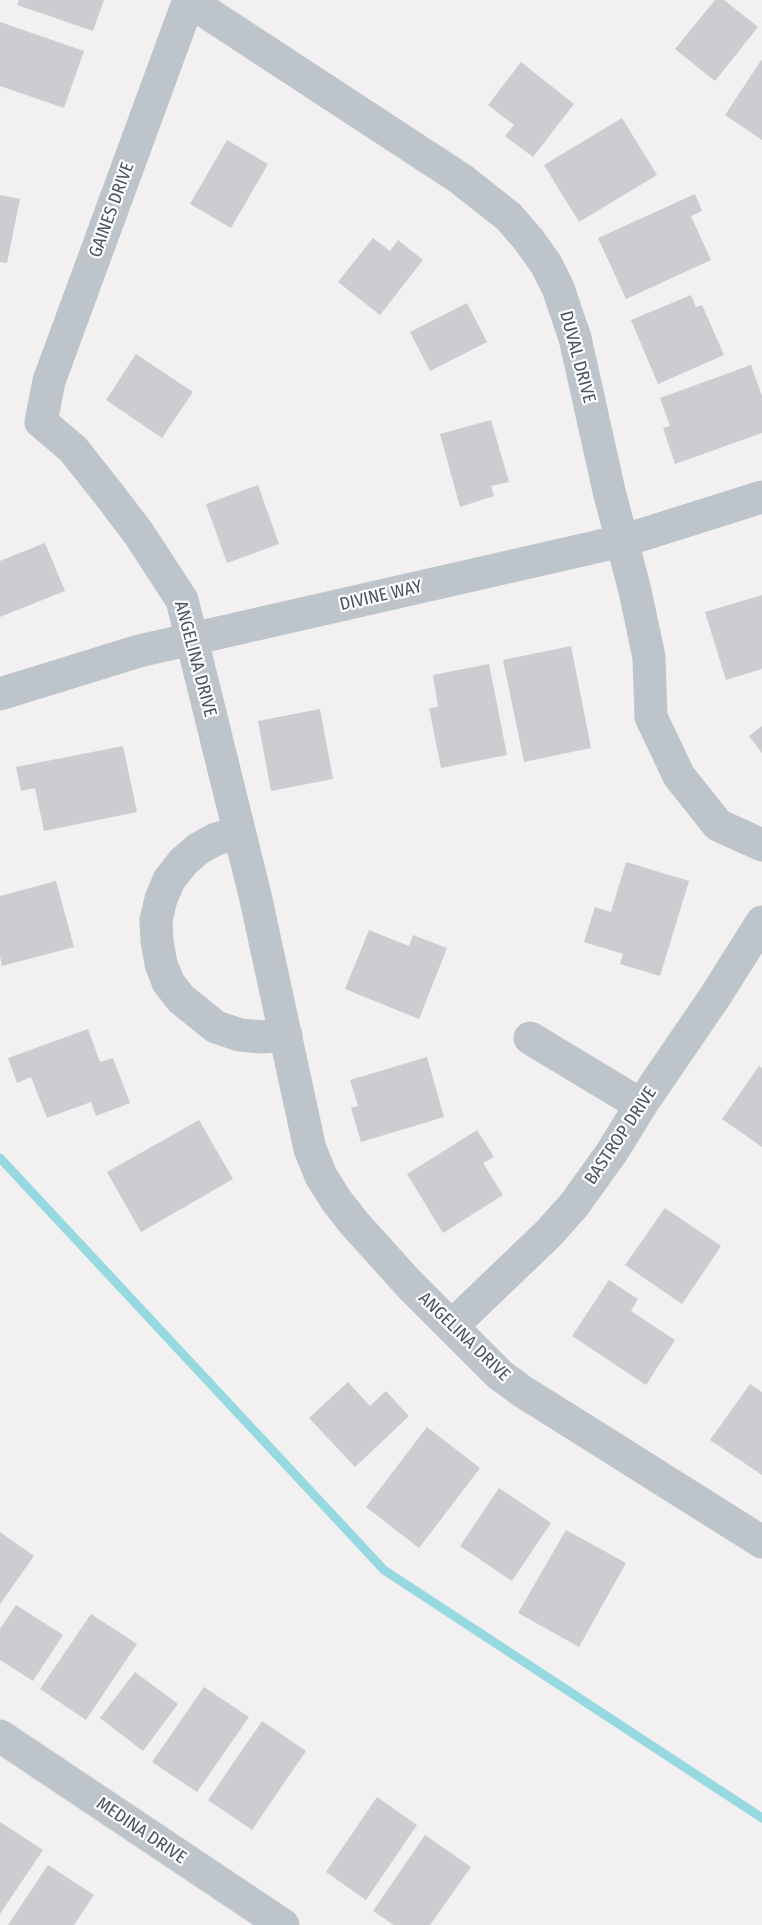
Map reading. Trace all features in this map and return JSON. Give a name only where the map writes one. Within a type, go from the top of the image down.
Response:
[{"type":"street","name":"GAINES DRIVE","points":[[41,422],[49,381],[189,0]]},
{"type":"street","name":"DUVAL DRIVE","points":[[189,0],[461,179],[509,218],[546,264],[558,288],[575,338],[649,657],[651,717],[679,776],[718,825],[762,845]]},
{"type":"street","name":"ANGELINA DRIVE","points":[[41,422],[73,449],[139,534],[182,600],[255,895],[310,1149],[321,1176],[336,1200],[409,1284],[500,1374],[522,1391],[762,1542]]},
{"type":"street","name":"DIVINE WAY","points":[[0,694],[139,651],[622,541],[762,497]]},
{"type":"street","points":[[239,833],[216,839],[198,849],[183,862],[169,880],[156,920],[161,964],[168,982],[181,999],[216,1027],[240,1035],[262,1037],[286,1035]]},
{"type":"street","name":"BASTROP DRIVE","points":[[452,1326],[549,1233],[574,1205],[612,1152],[640,1105],[709,1005],[762,922]]},
{"type":"street","points":[[530,1038],[640,1105]]},
{"type":"street","name":"MEDINA DRIVE","points":[[0,1736],[283,1925]]},
{"type":"building","points":[[19,0],[104,0],[93,31],[17,5]]},
{"type":"building","points":[[715,0],[724,0],[758,27],[715,81],[675,49]]},
{"type":"building","points":[[0,22],[84,51],[64,108],[0,86]]},
{"type":"building","points":[[762,59],[762,140],[725,115]]},
{"type":"building","points":[[521,62],[574,104],[533,157],[505,136],[514,125],[488,105]]},
{"type":"building","points":[[622,118],[657,175],[579,222],[544,165]]},
{"type":"building","points":[[227,140],[268,164],[231,228],[190,204]]},
{"type":"building","points":[[695,194],[702,211],[691,216],[711,260],[626,299],[598,238]]},
{"type":"building","points":[[0,195],[20,199],[7,263],[0,262]]},
{"type":"building","points":[[373,238],[390,251],[398,240],[423,260],[380,315],[338,282]]},
{"type":"building","points":[[691,295],[696,307],[702,305],[724,355],[658,384],[631,320]]},
{"type":"building","points":[[467,303],[487,342],[430,371],[410,332]]},
{"type":"building","points":[[136,354],[193,392],[162,438],[106,400]]},
{"type":"building","points":[[751,365],[762,396],[762,433],[675,464],[663,428],[670,426],[660,398]]},
{"type":"building","points":[[491,420],[509,482],[491,486],[494,496],[460,507],[440,434]]},
{"type":"building","points":[[258,485],[279,544],[227,563],[206,504]]},
{"type":"building","points":[[45,543],[65,591],[0,617],[0,561]]},
{"type":"building","points":[[762,595],[762,669],[726,680],[705,612]]},
{"type":"building","points":[[571,646],[591,748],[524,762],[503,660]]},
{"type":"building","points":[[489,664],[507,755],[441,768],[429,708],[438,707],[433,675]]},
{"type":"building","points":[[320,709],[333,779],[271,791],[258,721]]},
{"type":"building","points":[[762,726],[762,753],[749,736]]},
{"type":"building","points":[[123,746],[137,812],[44,831],[35,788],[21,791],[16,767]]},
{"type":"building","points":[[626,862],[689,881],[660,976],[620,964],[623,954],[584,942],[595,907],[611,912]]},
{"type":"building","points":[[56,881],[74,947],[2,966],[0,896]]},
{"type":"building","points":[[369,930],[409,946],[413,935],[447,948],[419,1019],[345,989]]},
{"type":"building","points":[[88,1029],[100,1062],[113,1058],[130,1103],[96,1116],[91,1102],[47,1118],[31,1077],[17,1083],[8,1058]]},
{"type":"building","points":[[427,1057],[444,1117],[361,1142],[351,1108],[358,1106],[350,1080]]},
{"type":"building","points":[[759,1066],[762,1068],[762,1147],[722,1119]]},
{"type":"building","points":[[199,1120],[233,1179],[141,1232],[107,1172]]},
{"type":"building","points":[[477,1130],[494,1157],[483,1163],[503,1195],[443,1233],[407,1174]]},
{"type":"building","points":[[665,1208],[721,1246],[682,1304],[625,1265]]},
{"type":"building","points":[[609,1280],[638,1299],[631,1311],[675,1340],[646,1385],[572,1336]]},
{"type":"building","points":[[348,1382],[370,1406],[386,1391],[409,1416],[355,1467],[309,1418]]},
{"type":"building","points":[[750,1384],[762,1392],[762,1475],[710,1440]]},
{"type":"building","points":[[427,1427],[480,1468],[419,1548],[366,1507]]},
{"type":"building","points":[[499,1488],[551,1523],[512,1581],[460,1546]]},
{"type":"building","points":[[566,1530],[626,1563],[579,1647],[518,1613]]},
{"type":"building","points":[[0,1532],[34,1556],[0,1604]]},
{"type":"building","points":[[16,1605],[63,1635],[33,1681],[0,1660],[0,1629]]},
{"type":"building","points":[[91,1614],[137,1644],[86,1720],[40,1689]]},
{"type":"building","points":[[135,1672],[178,1704],[143,1751],[100,1718]]},
{"type":"building","points":[[204,1687],[249,1717],[197,1792],[152,1762]]},
{"type":"building","points":[[262,1721],[306,1751],[252,1830],[208,1800]]},
{"type":"building","points":[[377,1797],[417,1825],[366,1900],[326,1872]]},
{"type":"building","points":[[0,1822],[43,1850],[0,1914]]},
{"type":"building","points":[[425,1835],[471,1867],[430,1925],[394,1925],[373,1911]]},
{"type":"building","points":[[48,1865],[94,1895],[74,1925],[8,1925]]},
{"type":"waterway","points":[[0,1158],[384,1570],[762,1818]]}]
